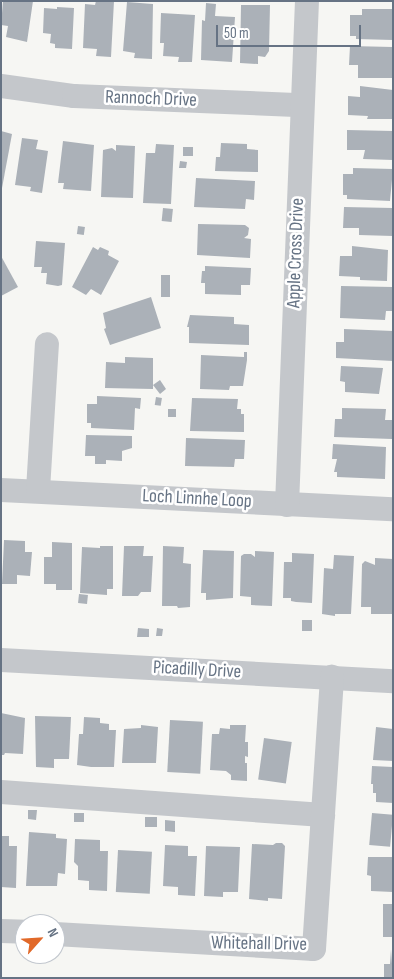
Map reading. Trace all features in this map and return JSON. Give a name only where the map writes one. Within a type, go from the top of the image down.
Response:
[{"type":"street","name":"Apple Cross Drive","points":[[287,505],[307,1]]},
{"type":"street","name":"Rannoch Drive","points":[[1,86],[74,96],[302,105]]},
{"type":"street","points":[[38,490],[47,344]]},
{"type":"street","name":"Loch Linnhe Loop","points":[[1,490],[38,490],[287,505],[393,508]]},
{"type":"street","name":"Picadilly Drive","points":[[1,660],[393,681]]},
{"type":"street","name":"Whitehall Drive","points":[[65,935],[314,949],[332,677]]},
{"type":"street","points":[[1,792],[323,815]]},
{"type":"street","points":[[1,931],[15,932]]},
{"type":"building","points":[[3,1],[33,1],[27,42],[6,37],[8,26],[1,25]]},
{"type":"building","points":[[96,1],[114,1],[111,57],[96,56],[97,49],[83,48],[85,4],[95,5]]},
{"type":"building","points":[[127,2],[153,4],[152,59],[134,58],[135,53],[123,51]]},
{"type":"building","points":[[206,3],[216,4],[215,16],[235,17],[232,62],[201,60],[202,20],[205,21]]},
{"type":"building","points":[[241,5],[270,5],[269,51],[265,57],[258,56],[258,64],[240,63]]},
{"type":"building","points":[[57,7],[74,8],[72,49],[55,48],[55,44],[50,43],[51,34],[43,33],[44,8],[57,9]]},
{"type":"building","points":[[362,9],[393,9],[393,40],[356,39],[356,36],[350,36],[350,15],[362,15]]},
{"type":"building","points":[[161,13],[195,15],[192,62],[178,62],[179,57],[163,56],[164,43],[160,43]]},
{"type":"building","points":[[350,46],[393,47],[393,78],[358,78],[358,65],[349,65]]},
{"type":"building","points":[[360,86],[393,90],[393,119],[367,119],[368,116],[348,115],[348,96],[360,97]]},
{"type":"building","points":[[347,130],[393,131],[393,160],[363,159],[365,150],[347,150]]},
{"type":"building","points":[[1,131],[12,134],[2,188],[1,187]]},
{"type":"building","points":[[22,138],[38,140],[36,149],[48,151],[42,193],[30,191],[31,187],[15,185]]},
{"type":"building","points":[[63,141],[94,145],[91,191],[63,189],[64,183],[58,183]]},
{"type":"building","points":[[221,143],[247,144],[247,149],[258,150],[258,172],[215,171],[216,157],[220,157]]},
{"type":"building","points":[[156,144],[174,145],[171,204],[143,203],[146,153],[155,153]]},
{"type":"building","points":[[116,145],[135,146],[133,198],[101,197],[103,150],[112,148],[116,151]]},
{"type":"building","points":[[183,147],[193,147],[193,156],[183,156]]},
{"type":"building","points":[[180,161],[187,162],[186,168],[179,168]]},
{"type":"building","points":[[353,168],[393,169],[390,201],[347,199],[347,195],[343,195],[343,174],[353,174]]},
{"type":"building","points":[[196,178],[255,181],[254,200],[246,199],[245,209],[194,207]]},
{"type":"building","points":[[344,207],[393,208],[393,236],[359,235],[359,228],[343,228]]},
{"type":"building","points":[[163,208],[173,209],[172,222],[162,221]]},
{"type":"building","points":[[198,224],[245,225],[249,228],[248,235],[244,238],[251,239],[250,258],[197,255]]},
{"type":"building","points":[[78,226],[85,227],[84,235],[77,234]]},
{"type":"building","points":[[36,241],[65,243],[62,285],[46,284],[47,273],[41,273],[42,267],[34,267]]},
{"type":"building","points":[[352,246],[388,250],[387,281],[360,280],[360,277],[339,276],[340,256],[352,256]]},
{"type":"building","points":[[93,247],[98,250],[100,247],[109,251],[108,255],[119,261],[101,295],[91,289],[86,295],[72,287]]},
{"type":"building","points":[[1,256],[18,287],[1,296]]},
{"type":"building","points":[[205,266],[251,268],[250,285],[241,285],[241,295],[205,294],[205,283],[201,283],[202,271],[205,271]]},
{"type":"building","points":[[161,275],[170,275],[170,297],[161,297]]},
{"type":"building","points":[[341,286],[393,287],[393,311],[386,311],[385,320],[340,318]]},
{"type":"building","points":[[151,297],[161,328],[110,345],[104,329],[106,328],[103,313]]},
{"type":"building","points":[[190,315],[234,317],[234,324],[249,325],[249,345],[189,343],[189,327],[187,327]]},
{"type":"building","points":[[344,329],[393,331],[393,361],[336,358],[336,342],[344,342]]},
{"type":"building","points":[[244,352],[247,352],[247,360],[243,386],[230,386],[229,390],[200,389],[201,355],[244,357]]},
{"type":"building","points":[[125,357],[153,358],[153,389],[105,388],[106,362],[125,363]]},
{"type":"building","points":[[341,366],[383,368],[379,394],[345,392],[345,382],[340,381]]},
{"type":"building","points":[[160,380],[166,389],[160,394],[153,385]]},
{"type":"building","points":[[97,396],[141,398],[140,409],[135,408],[134,430],[91,428],[91,423],[87,423],[87,404],[97,404]]},
{"type":"building","points":[[156,397],[162,398],[161,406],[155,405]]},
{"type":"building","points":[[192,398],[238,399],[237,409],[241,409],[241,414],[244,414],[244,432],[190,431]]},
{"type":"building","points":[[342,408],[386,409],[385,420],[393,420],[392,439],[334,437],[335,419],[342,419]]},
{"type":"building","points":[[168,409],[176,409],[176,417],[168,417]]},
{"type":"building","points":[[86,435],[132,436],[132,448],[122,451],[122,461],[106,460],[106,464],[95,464],[95,456],[85,456]]},
{"type":"building","points":[[186,438],[245,440],[244,459],[235,459],[234,467],[185,466]]},
{"type":"building","points":[[333,444],[386,447],[385,479],[337,477],[337,472],[334,472],[337,459],[332,459]]},
{"type":"building","points":[[4,540],[25,541],[25,552],[32,552],[30,576],[17,575],[17,584],[2,584]]},
{"type":"building","points":[[52,542],[72,543],[72,590],[56,590],[56,584],[44,584],[44,557],[52,557]]},
{"type":"building","points":[[100,546],[113,546],[113,589],[107,589],[107,595],[80,593],[82,547],[100,548]]},
{"type":"building","points":[[124,546],[144,546],[143,556],[153,556],[151,592],[141,592],[138,596],[122,596]]},
{"type":"building","points":[[163,546],[184,547],[183,563],[191,564],[190,607],[162,606]]},
{"type":"building","points":[[203,550],[234,551],[233,598],[206,600],[206,593],[201,593]]},
{"type":"building","points":[[255,551],[274,552],[272,606],[251,605],[251,597],[240,596],[241,556],[251,554],[255,557]]},
{"type":"building","points":[[292,553],[314,554],[312,603],[296,602],[291,601],[291,598],[283,598],[284,562],[292,562]]},
{"type":"building","points":[[334,555],[354,556],[351,614],[335,614],[335,616],[322,614],[324,568],[333,569]]},
{"type":"building","points":[[375,558],[393,559],[392,614],[371,614],[371,607],[361,607],[362,564],[365,561],[375,565]]},
{"type":"building","points":[[79,594],[88,595],[87,604],[78,603]]},
{"type":"building","points":[[302,620],[312,620],[312,631],[302,631]]},
{"type":"building","points":[[138,628],[149,629],[149,637],[137,637]]},
{"type":"building","points":[[157,628],[163,629],[162,636],[156,636]]},
{"type":"building","points":[[1,713],[25,718],[23,754],[5,753],[1,755]]},
{"type":"building","points":[[35,716],[71,717],[69,759],[54,759],[54,768],[36,767]]},
{"type":"building","points":[[84,717],[100,718],[100,723],[109,724],[109,730],[116,730],[114,767],[77,765],[79,734],[83,734]]},
{"type":"building","points":[[170,720],[203,722],[200,774],[167,772]]},
{"type":"building","points":[[141,725],[158,727],[156,763],[122,763],[124,729],[141,728]]},
{"type":"building","points":[[230,725],[246,725],[245,742],[248,742],[248,757],[245,756],[247,781],[231,780],[231,775],[226,771],[210,770],[212,734],[219,734],[220,728],[230,729]]},
{"type":"building","points":[[376,727],[393,729],[393,761],[373,760]]},
{"type":"building","points":[[264,738],[292,742],[286,783],[258,780]]},
{"type":"building","points":[[372,766],[393,767],[393,803],[376,802],[376,793],[373,793],[373,784],[371,784]]},
{"type":"building","points":[[28,810],[37,810],[36,820],[28,819]]},
{"type":"building","points":[[74,813],[84,813],[84,822],[74,822]]},
{"type":"building","points":[[372,813],[393,815],[390,847],[369,845]]},
{"type":"building","points":[[145,817],[157,817],[157,827],[145,827]]},
{"type":"building","points":[[165,820],[175,821],[175,832],[165,831]]},
{"type":"building","points":[[29,832],[56,834],[56,838],[67,839],[65,874],[58,873],[57,886],[26,886]]},
{"type":"building","points":[[1,836],[9,836],[9,846],[17,846],[16,888],[1,887]]},
{"type":"building","points":[[75,839],[100,840],[100,851],[108,851],[107,891],[89,890],[89,881],[78,880],[78,866],[74,862]]},
{"type":"building","points":[[282,843],[285,846],[282,899],[268,898],[268,901],[249,899],[252,844],[273,845]]},
{"type":"building","points":[[165,845],[188,846],[188,856],[197,856],[195,896],[178,895],[178,887],[163,886]]},
{"type":"building","points":[[206,846],[240,847],[238,892],[223,892],[223,897],[204,896]]},
{"type":"building","points":[[118,850],[152,852],[150,894],[116,892]]},
{"type":"building","points":[[368,857],[393,857],[393,892],[371,891],[371,876],[367,875]]},
{"type":"building","points":[[383,904],[393,904],[393,937],[383,937]]},
{"type":"building","points":[[391,949],[393,978],[384,978],[384,964],[390,964]]}]
